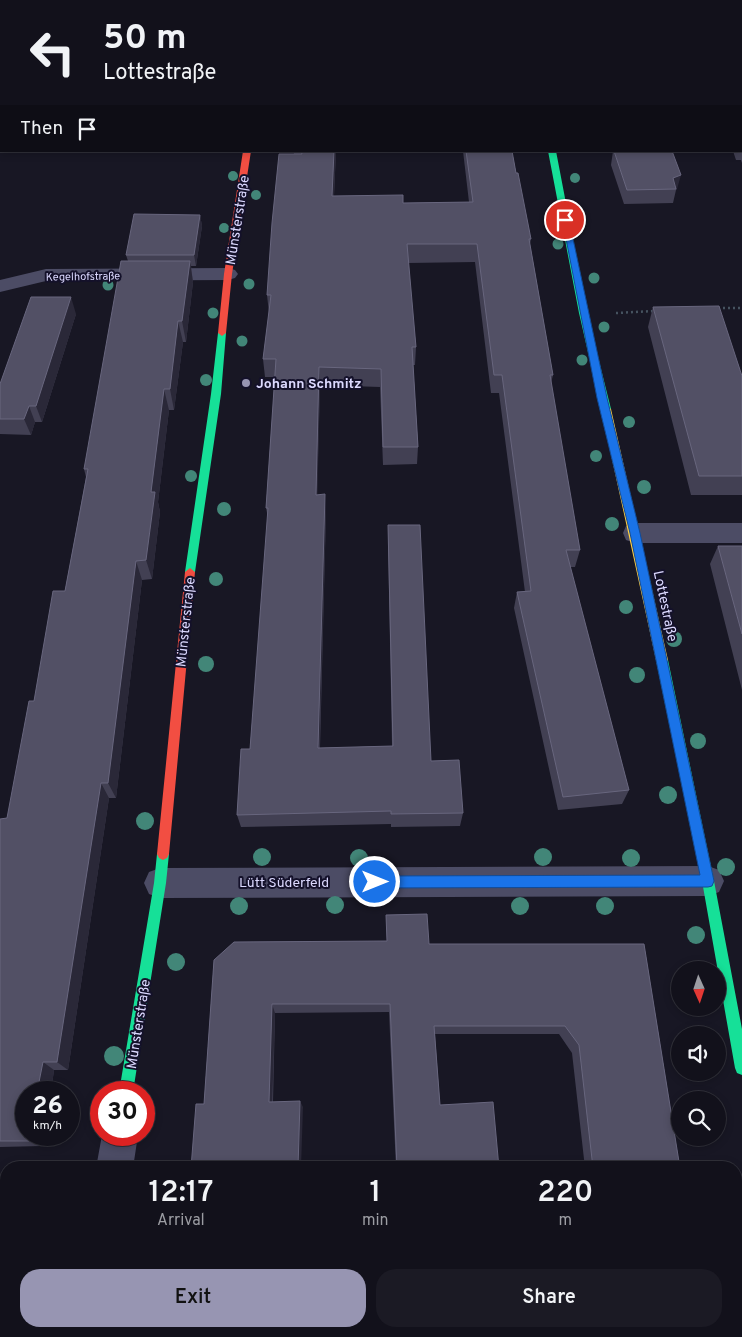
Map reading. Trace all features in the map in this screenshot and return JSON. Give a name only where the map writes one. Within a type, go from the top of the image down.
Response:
[{"type":"street","name":"Münsterstraße","points":[[128,1081],[160,882],[186,598],[216,394],[228,274],[247,152]]},
{"type":"street","name":"Lottestraße","points":[[552,152],[583,313],[635,533],[708,881],[742,1068]]},
{"type":"street","name":"Kegelhofstraße","points":[[0,286],[46,275],[228,274]]},
{"type":"street","points":[[635,533],[742,533]]},
{"type":"street","name":"Lütt Süderfeld","points":[[160,882],[708,881]]},
{"type":"street","points":[[115,1161],[118,1146]]},
{"type":"path","points":[[715,308],[742,308]]},
{"type":"path","points":[[583,313],[642,313],[656,310]]},
{"type":"building","points":[[301,152],[334,152],[332,196],[403,195],[403,203],[473,202],[466,152],[512,152],[531,239],[529,239],[553,375],[550,375],[580,550],[566,550],[629,790],[563,797],[517,592],[531,591],[502,375],[494,375],[477,244],[407,244],[416,347],[412,347],[418,447],[383,447],[381,369],[319,367],[316,495],[325,494],[318,748],[393,746],[388,525],[420,525],[431,761],[459,760],[463,813],[391,814],[391,811],[237,815],[241,749],[250,749],[268,508],[266,508],[276,359],[263,359],[271,295],[267,295],[272,223],[279,154],[302,154]]},
{"type":"building","points":[[614,152],[672,152],[681,175],[673,178],[676,189],[627,190]]},
{"type":"building","points":[[134,214],[200,215],[194,255],[126,255]]},
{"type":"building","points":[[121,261],[190,261],[182,321],[178,321],[170,389],[164,389],[151,492],[155,492],[146,560],[136,561],[108,783],[101,783],[57,1062],[43,1062],[39,1081],[15,1081],[15,1141],[0,1141],[0,819],[7,818],[29,701],[34,701],[53,591],[65,591],[88,469],[84,469]]},
{"type":"building","points":[[31,297],[71,297],[36,406],[29,406],[24,419],[0,419],[0,384]]},
{"type":"building","points":[[719,306],[742,376],[742,476],[699,476],[653,307]]},
{"type":"building","points":[[718,546],[742,546],[742,634]]},
{"type":"building","points":[[427,914],[429,944],[644,944],[671,1112],[671,1146],[676,1146],[679,1161],[592,1161],[579,1045],[565,1026],[434,1026],[440,1105],[493,1102],[498,1161],[397,1161],[390,1004],[272,1004],[269,1102],[300,1101],[298,1161],[192,1161],[196,1104],[204,1104],[214,960],[234,942],[387,941],[386,915]]},
{"type":"traffic: fast","points":[[552,152],[583,313],[606,409]]},
{"type":"traffic: fast","points":[[190,572],[216,394],[222,333]]},
{"type":"traffic: fast","points":[[662,660],[708,881],[742,1068]]},
{"type":"traffic: fast","points":[[128,1081],[163,854]]},
{"type":"traffic: slow","points":[[606,409],[662,660]]},
{"type":"traffic: jam","points":[[222,333],[228,274],[247,152]]},
{"type":"traffic: jam","points":[[163,854],[190,572]]},
{"type":"place","name":"Johann Schmitz","points":[[246,383]]},
{"type":"route","points":[[375,882],[708,881],[635,533],[602,398],[565,220]]}]
